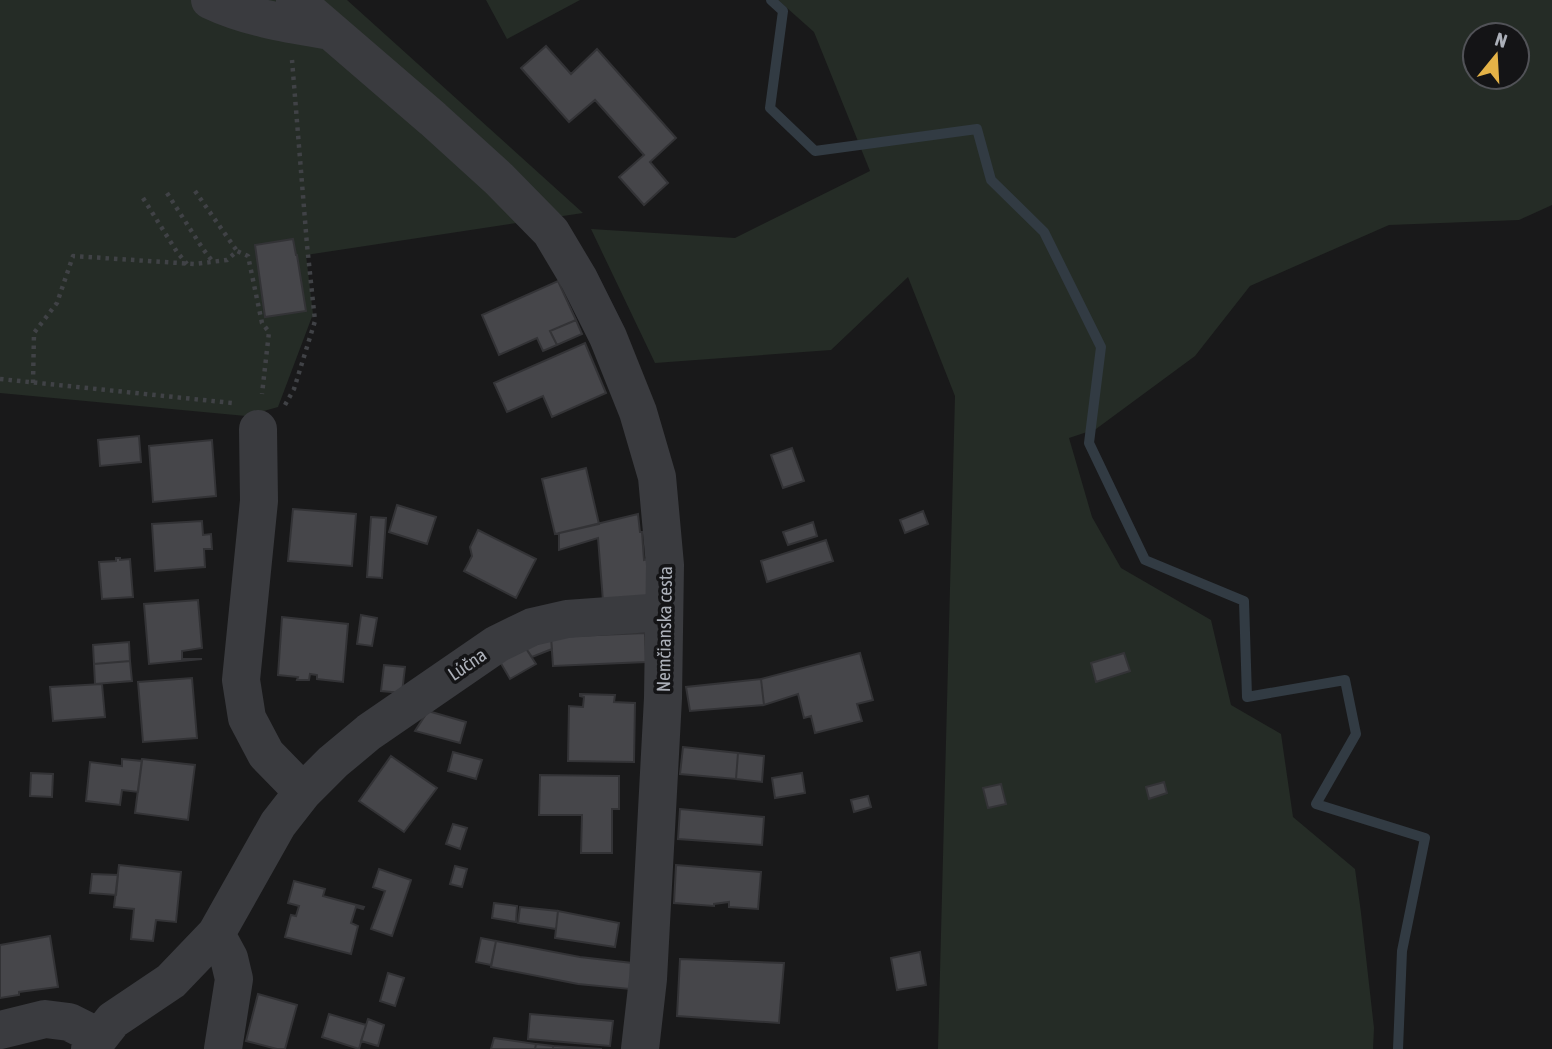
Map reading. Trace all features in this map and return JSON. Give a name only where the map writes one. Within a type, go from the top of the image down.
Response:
[{"type":"street","points":[[210,0],[260,17],[292,12]]},
{"type":"street","name":"Nemčianska cesta","points":[[292,12],[331,31],[499,179],[551,232],[579,279],[608,337],[638,412],[657,477],[666,565],[663,698],[648,979],[640,1049]]},
{"type":"street","points":[[250,427],[259,500],[241,680],[247,718],[266,754],[303,793]]},
{"type":"street","name":"Lúčna","points":[[94,1043],[113,1020],[171,981],[216,934],[278,824],[333,762],[369,732],[497,644],[532,627],[567,619],[664,612]]},
{"type":"street","points":[[216,934],[229,958],[234,979],[223,1049]]},
{"type":"street","points":[[0,1030],[45,1019],[69,1022],[94,1043]]},
{"type":"path","points":[[250,427],[294,389],[315,321],[307,245],[292,12]]},
{"type":"path","points":[[195,191],[237,251],[248,256],[262,323],[269,332],[250,427]]},
{"type":"path","points":[[167,193],[213,262]]},
{"type":"path","points":[[143,198],[187,264]]},
{"type":"path","points":[[33,383],[34,333],[57,303],[73,256],[187,264],[228,260],[237,251]]},
{"type":"path","points":[[0,379],[33,383],[250,427]]},
{"type":"shaded area","points":[[0,0],[347,0],[583,213],[306,255],[313,314],[278,407],[246,416],[0,393]]},
{"type":"shaded area","points":[[486,0],[580,0],[507,39]]},
{"type":"shaded area","points":[[778,0],[1552,0],[1552,205],[1519,220],[1389,225],[1250,286],[1195,356],[1096,429],[1069,438],[1092,517],[1121,568],[1211,620],[1231,705],[1281,734],[1293,817],[1355,869],[1374,1028],[1373,1049],[938,1049],[955,396],[908,277],[831,350],[655,363],[591,229],[735,238],[870,171],[814,32]]},
{"type":"building","points":[[546,46],[571,74],[597,49],[676,138],[650,162],[668,183],[644,205],[619,177],[644,155],[595,100],[569,122],[521,68]]},
{"type":"building","points":[[293,239],[306,311],[265,317],[255,245]]},
{"type":"building","points":[[558,281],[576,320],[550,331],[557,345],[543,351],[537,338],[499,355],[482,315]]},
{"type":"building","points":[[576,320],[582,334],[557,345],[550,331]]},
{"type":"building","points":[[585,343],[606,393],[552,417],[543,396],[507,412],[494,383]]},
{"type":"building","points":[[139,436],[141,462],[100,466],[98,440]]},
{"type":"building","points":[[212,440],[216,496],[153,502],[149,446]]},
{"type":"building","points":[[792,448],[804,481],[783,488],[771,455]]},
{"type":"building","points":[[586,468],[599,524],[555,534],[542,479]]},
{"type":"building","points":[[397,505],[436,517],[427,544],[389,532]]},
{"type":"building","points":[[293,509],[356,514],[352,566],[288,561]]},
{"type":"building","points":[[923,511],[928,524],[905,533],[900,520]]},
{"type":"building","points":[[638,514],[644,560],[647,559],[649,600],[603,601],[598,538],[559,550],[559,533]]},
{"type":"building","points":[[371,517],[386,518],[382,578],[367,577]]},
{"type":"building","points":[[202,521],[203,535],[211,534],[212,549],[204,549],[205,567],[155,571],[152,524]]},
{"type":"building","points":[[813,522],[817,536],[788,545],[783,532]]},
{"type":"building","points":[[478,530],[536,559],[516,598],[464,571],[472,556],[470,547]]},
{"type":"building","points":[[826,540],[833,561],[767,582],[761,561]]},
{"type":"building","points":[[116,558],[130,559],[133,597],[102,599],[99,562],[116,561]]},
{"type":"building","points":[[198,600],[202,648],[182,651],[182,659],[202,659],[149,664],[144,604]]},
{"type":"building","points":[[361,615],[377,618],[372,646],[357,644]]},
{"type":"building","points":[[282,617],[348,624],[343,682],[317,679],[317,675],[310,674],[309,680],[278,675]]},
{"type":"building","points":[[645,633],[646,662],[553,666],[551,637]]},
{"type":"building","points":[[551,637],[552,649],[532,657],[525,647]]},
{"type":"building","points":[[129,642],[130,661],[94,664],[93,645]]},
{"type":"building","points":[[525,647],[536,664],[510,679],[499,660]]},
{"type":"building","points":[[860,653],[873,700],[857,704],[862,721],[815,733],[811,716],[804,718],[798,694],[764,705],[761,679]]},
{"type":"building","points":[[1124,653],[1130,671],[1096,682],[1091,663]]},
{"type":"building","points":[[130,661],[132,681],[95,684],[94,664]]},
{"type":"building","points":[[384,665],[405,667],[402,693],[381,691]]},
{"type":"building","points":[[192,678],[197,738],[143,742],[138,682]]},
{"type":"building","points":[[761,679],[764,705],[690,711],[686,687]]},
{"type":"building","points":[[102,684],[105,717],[53,721],[50,687]]},
{"type":"building","points":[[580,694],[615,695],[614,702],[635,703],[634,762],[568,761],[569,706],[583,707],[584,697]]},
{"type":"building","points":[[428,711],[466,722],[460,743],[415,731]]},
{"type":"building","points":[[683,747],[738,753],[736,779],[680,774]]},
{"type":"building","points":[[453,752],[482,760],[476,779],[448,771]]},
{"type":"building","points":[[738,753],[764,756],[762,782],[736,779]]},
{"type":"building","points":[[391,756],[437,788],[404,832],[359,801]]},
{"type":"building","points":[[122,759],[142,761],[138,792],[122,790],[120,805],[86,801],[90,762],[122,766]]},
{"type":"building","points":[[142,759],[195,765],[188,820],[135,813]]},
{"type":"building","points":[[31,773],[53,774],[52,797],[30,796]]},
{"type":"building","points":[[802,773],[805,793],[775,798],[772,778]]},
{"type":"building","points":[[540,775],[619,776],[619,809],[612,809],[612,853],[581,853],[582,815],[539,815]]},
{"type":"building","points":[[1164,782],[1167,793],[1149,799],[1146,787]]},
{"type":"building","points":[[1001,784],[1006,804],[988,808],[983,788]]},
{"type":"building","points":[[868,796],[871,807],[854,812],[851,800]]},
{"type":"building","points":[[680,809],[764,817],[762,845],[678,839]]},
{"type":"building","points":[[453,824],[467,828],[460,849],[446,844]]},
{"type":"building","points":[[119,865],[181,872],[176,922],[156,920],[153,941],[131,939],[134,909],[114,907]]},
{"type":"building","points":[[676,865],[761,872],[758,909],[729,907],[729,902],[714,906],[674,903]]},
{"type":"building","points":[[455,866],[467,869],[462,887],[450,884]]},
{"type":"building","points":[[379,869],[411,880],[392,936],[371,929],[385,891],[373,887]]},
{"type":"building","points":[[92,874],[118,875],[116,895],[90,893]]},
{"type":"building","points":[[294,881],[325,889],[323,896],[364,907],[356,907],[351,923],[358,926],[351,954],[285,937],[291,915],[296,916],[299,906],[288,903]]},
{"type":"building","points":[[494,903],[517,906],[516,922],[492,918]]},
{"type":"building","points":[[520,907],[558,911],[556,929],[518,923]]},
{"type":"building","points":[[558,911],[619,923],[615,947],[555,938]]},
{"type":"building","points":[[50,936],[58,987],[19,992],[19,995],[0,998],[0,945]]},
{"type":"building","points":[[481,938],[496,941],[491,965],[476,962]]},
{"type":"building","points":[[496,941],[580,957],[632,963],[630,989],[578,984],[491,967]]},
{"type":"building","points":[[920,952],[926,985],[897,990],[891,958]]},
{"type":"building","points":[[680,959],[784,963],[779,1023],[677,1016]]},
{"type":"building","points":[[388,973],[404,978],[395,1006],[380,1001]]},
{"type":"building","points":[[258,994],[297,1005],[285,1049],[246,1041]]},
{"type":"building","points":[[329,1014],[366,1025],[359,1049],[322,1037]]},
{"type":"building","points":[[530,1014],[613,1021],[610,1046],[528,1039]]},
{"type":"building","points":[[368,1019],[384,1025],[378,1046],[361,1041]]},
{"type":"building","points":[[494,1038],[536,1044],[535,1049],[491,1049]]},
{"type":"building","points":[[536,1044],[553,1046],[553,1049],[535,1049]]},
{"type":"building","points":[[553,1046],[602,1049],[553,1049]]},
{"type":"waterway","points":[[771,0],[783,11],[770,108],[815,151],[977,129],[991,180],[1044,232],[1101,347],[1089,443],[1145,560],[1244,601],[1247,697],[1345,680],[1356,734],[1316,804],[1425,838],[1402,951],[1398,1049]]}]
